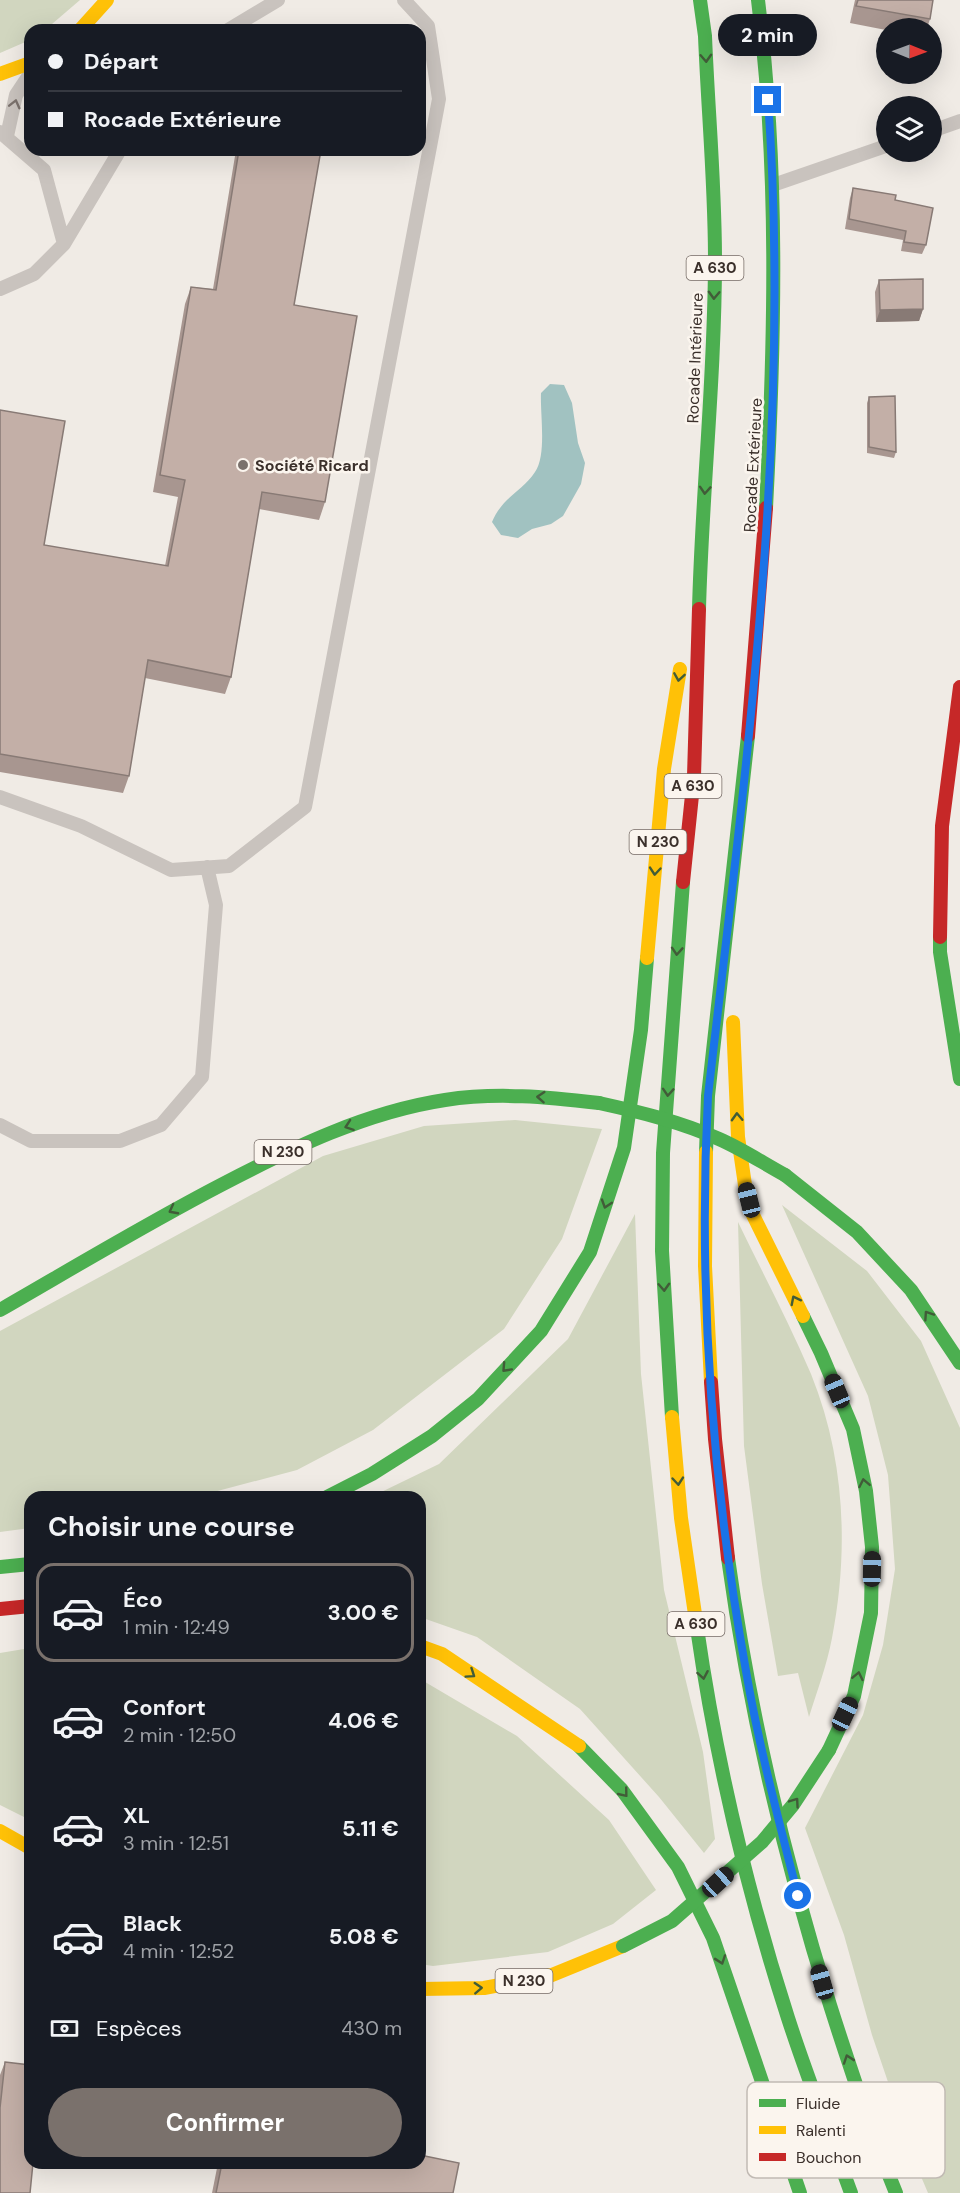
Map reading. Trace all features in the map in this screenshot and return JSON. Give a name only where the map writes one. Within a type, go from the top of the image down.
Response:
[{"type":"main road","points":[[85,24],[107,0]]},
{"type":"main road","name":"Rocade Intérieure","points":[[700,0],[705,36],[715,258],[711,413],[701,537]]},
{"type":"main road","name":"Rocade Extérieure","points":[[727,931],[759,627],[772,412],[775,255],[764,43],[758,0]]},
{"type":"main road","points":[[0,74],[24,65]]},
{"type":"main road","name":"N 230","points":[[339,1491],[372,1474],[432,1436],[478,1399],[541,1330],[590,1252],[624,1148],[641,1030],[664,769],[701,537]]},
{"type":"main road","name":"A 630","points":[[701,537],[694,776],[679,925],[663,1153],[664,1285],[668,1365],[681,1518],[703,1672],[727,1791],[756,1912],[788,2018],[811,2082]]},
{"type":"main road","points":[[960,687],[942,826],[940,952],[960,1079]]},
{"type":"main road","name":"N 230","points":[[426,1989],[484,1988],[552,1975],[623,1946],[672,1921],[762,1842],[793,1805],[829,1750],[854,1696],[871,1613],[872,1547],[866,1491],[853,1429],[821,1353],[753,1215],[745,1185],[738,1137],[727,931]]},
{"type":"main road","name":"A 630","points":[[727,931],[708,1096],[704,1170],[709,1359],[723,1517],[746,1671],[770,1790],[829,2003],[856,2082]]},
{"type":"main road","name":"N 230","points":[[0,1310],[173,1210],[280,1153],[349,1125],[423,1105],[480,1096],[537,1096],[598,1103],[649,1114],[721,1140],[785,1175],[856,1232],[911,1290],[960,1363]]},
{"type":"main road","points":[[0,1567],[24,1565]]},
{"type":"main road","points":[[0,1609],[24,1607]]},
{"type":"main road","points":[[426,1648],[442,1654],[584,1749],[622,1790],[678,1867],[713,1938],[762,2082]]},
{"type":"main road","points":[[0,1831],[24,1845]]},
{"type":"main road","points":[[795,2178],[800,2193]]},
{"type":"main road","name":"A 630","points":[[846,2178],[851,2193]]},
{"type":"main road","name":"A 630","points":[[889,2178],[896,2193]]},
{"type":"lane","points":[[238,24],[278,0]]},
{"type":"lane","points":[[0,797],[81,826],[171,870],[229,866],[305,807],[439,99],[428,26],[404,0]]},
{"type":"lane","points":[[24,84],[16,95],[4,134],[24,152]]},
{"type":"lane","points":[[942,127],[960,121]]},
{"type":"lane","points":[[772,185],[876,149]]},
{"type":"lane","points":[[28,156],[44,170],[64,244]]},
{"type":"lane","points":[[0,289],[34,273],[64,244],[116,156]]},
{"type":"lane","points":[[0,1125],[31,1141],[120,1141],[161,1125],[202,1077],[216,905],[207,867]]},
{"type":"green space","points":[[0,0],[80,0],[52,24],[24,24],[24,43],[0,53]]},
{"type":"green space","points":[[515,1120],[602,1129],[562,1239],[504,1329],[373,1430],[297,1470],[218,1491],[24,1491],[24,1529],[0,1532],[0,1331],[323,1156],[424,1126]]},
{"type":"green space","points":[[782,1205],[867,1271],[921,1341],[960,1428],[960,2193],[928,2193],[922,2178],[945,2178],[945,2082],[888,2082],[872,2035],[844,1935],[805,1828],[863,1715],[883,1645],[895,1569],[888,1475],[868,1396]]},
{"type":"green space","points":[[635,1214],[641,1374],[664,1590],[703,1752],[715,1839],[704,1853],[659,1797],[580,1709],[477,1637],[426,1619],[426,1491],[383,1491],[439,1464],[568,1339]]},
{"type":"green space","points":[[738,1222],[811,1374],[831,1438],[837,1471],[841,1504],[841,1571],[832,1638],[809,1717],[798,1673],[778,1676],[762,1584],[744,1446]]},
{"type":"green space","points":[[24,1649],[24,1817],[0,1805],[0,1653]]},
{"type":"green space","points":[[426,1683],[517,1736],[609,1820],[656,1890],[613,1924],[548,1952],[433,1966],[426,1965]]},
{"type":"water","points":[[550,384],[564,385],[572,403],[578,443],[585,463],[581,484],[563,516],[551,524],[532,529],[518,538],[501,535],[492,522],[496,513],[530,479],[539,465],[542,445],[541,393]]},
{"type":"building","points":[[858,0],[933,0],[930,18],[856,6]]},
{"type":"building","name":"Société Ricard","points":[[238,156],[320,156],[294,305],[357,316],[325,502],[262,492],[231,677],[148,660],[129,776],[0,754],[0,410],[65,421],[44,545],[168,566],[185,480],[160,475],[191,287],[216,290]]},
{"type":"building","points":[[853,188],[896,195],[895,200],[933,208],[926,245],[904,242],[906,231],[849,219]]},
{"type":"building","points":[[923,279],[923,309],[880,310],[879,280]]},
{"type":"building","points":[[895,396],[896,452],[869,447],[869,397]]},
{"type":"building","points":[[5,2062],[24,2064],[24,2169],[32,2169],[30,2193],[0,2193],[0,2108]]},
{"type":"building","points":[[426,2156],[459,2163],[453,2193],[216,2193],[221,2169],[426,2169]]},
{"type":"traffic: fast","points":[[699,609],[713,347],[715,259],[705,36],[700,0]]},
{"type":"traffic: fast","points":[[758,0],[765,63],[772,190],[773,317],[766,508]]},
{"type":"traffic: fast","points":[[706,1152],[708,1096],[748,736]]},
{"type":"traffic: fast","points":[[672,1417],[662,1251],[663,1153],[683,882]]},
{"type":"traffic: fast","points":[[940,937],[940,952],[960,1079]]},
{"type":"traffic: fast","points":[[339,1491],[372,1474],[432,1436],[478,1399],[541,1331],[590,1252],[624,1148],[641,1030],[647,958]]},
{"type":"traffic: fast","points":[[0,1310],[221,1185],[302,1145],[358,1122],[445,1100],[484,1096],[522,1096],[599,1103]]},
{"type":"traffic: fast","points":[[599,1103],[690,1127],[736,1147],[785,1175]]},
{"type":"traffic: fast","points":[[785,1175],[857,1232],[911,1290],[960,1363]]},
{"type":"traffic: fast","points":[[803,1316],[853,1429],[866,1491],[872,1547],[871,1613],[854,1696],[829,1750]]},
{"type":"traffic: fast","points":[[728,1558],[746,1671],[783,1839],[813,1950],[855,2082]]},
{"type":"traffic: fast","points":[[0,1567],[24,1565]]},
{"type":"traffic: fast","points":[[697,1628],[713,1727],[746,1874],[773,1970],[810,2082]]},
{"type":"traffic: fast","points":[[579,1746],[622,1790],[678,1867],[713,1938],[762,2082]]},
{"type":"traffic: fast","points":[[623,1946],[672,1921],[762,1842],[793,1805],[829,1750]]},
{"type":"traffic: fast","points":[[795,2178],[800,2193]]},
{"type":"traffic: fast","points":[[845,2178],[851,2193]]},
{"type":"traffic: fast","points":[[890,2178],[896,2193]]},
{"type":"traffic: slow","points":[[85,24],[107,0]]},
{"type":"traffic: slow","points":[[0,74],[24,65]]},
{"type":"traffic: slow","points":[[647,958],[664,769],[680,669]]},
{"type":"traffic: slow","points":[[733,1022],[738,1137],[745,1185],[753,1215],[803,1316]]},
{"type":"traffic: slow","points":[[706,1152],[705,1266],[711,1382]]},
{"type":"traffic: slow","points":[[672,1417],[681,1518],[697,1628]]},
{"type":"traffic: slow","points":[[426,1648],[442,1654],[579,1746]]},
{"type":"traffic: slow","points":[[0,1831],[24,1845]]},
{"type":"traffic: slow","points":[[426,1989],[484,1988],[552,1975],[623,1946]]},
{"type":"traffic: jam","points":[[748,736],[766,508]]},
{"type":"traffic: jam","points":[[683,882],[694,776],[699,609]]},
{"type":"traffic: jam","points":[[940,937],[942,826],[960,687]]},
{"type":"traffic: jam","points":[[711,1382],[728,1558]]},
{"type":"traffic: jam","points":[[0,1609],[24,1607]]},
{"type":"place","name":"Société Ricard","points":[[243,465]]},
{"type":"route","points":[[768,100],[775,255],[772,412],[766,527],[759,627],[708,1096],[704,1170],[709,1359],[723,1517],[746,1671],[768,1779],[798,1896]]}]
